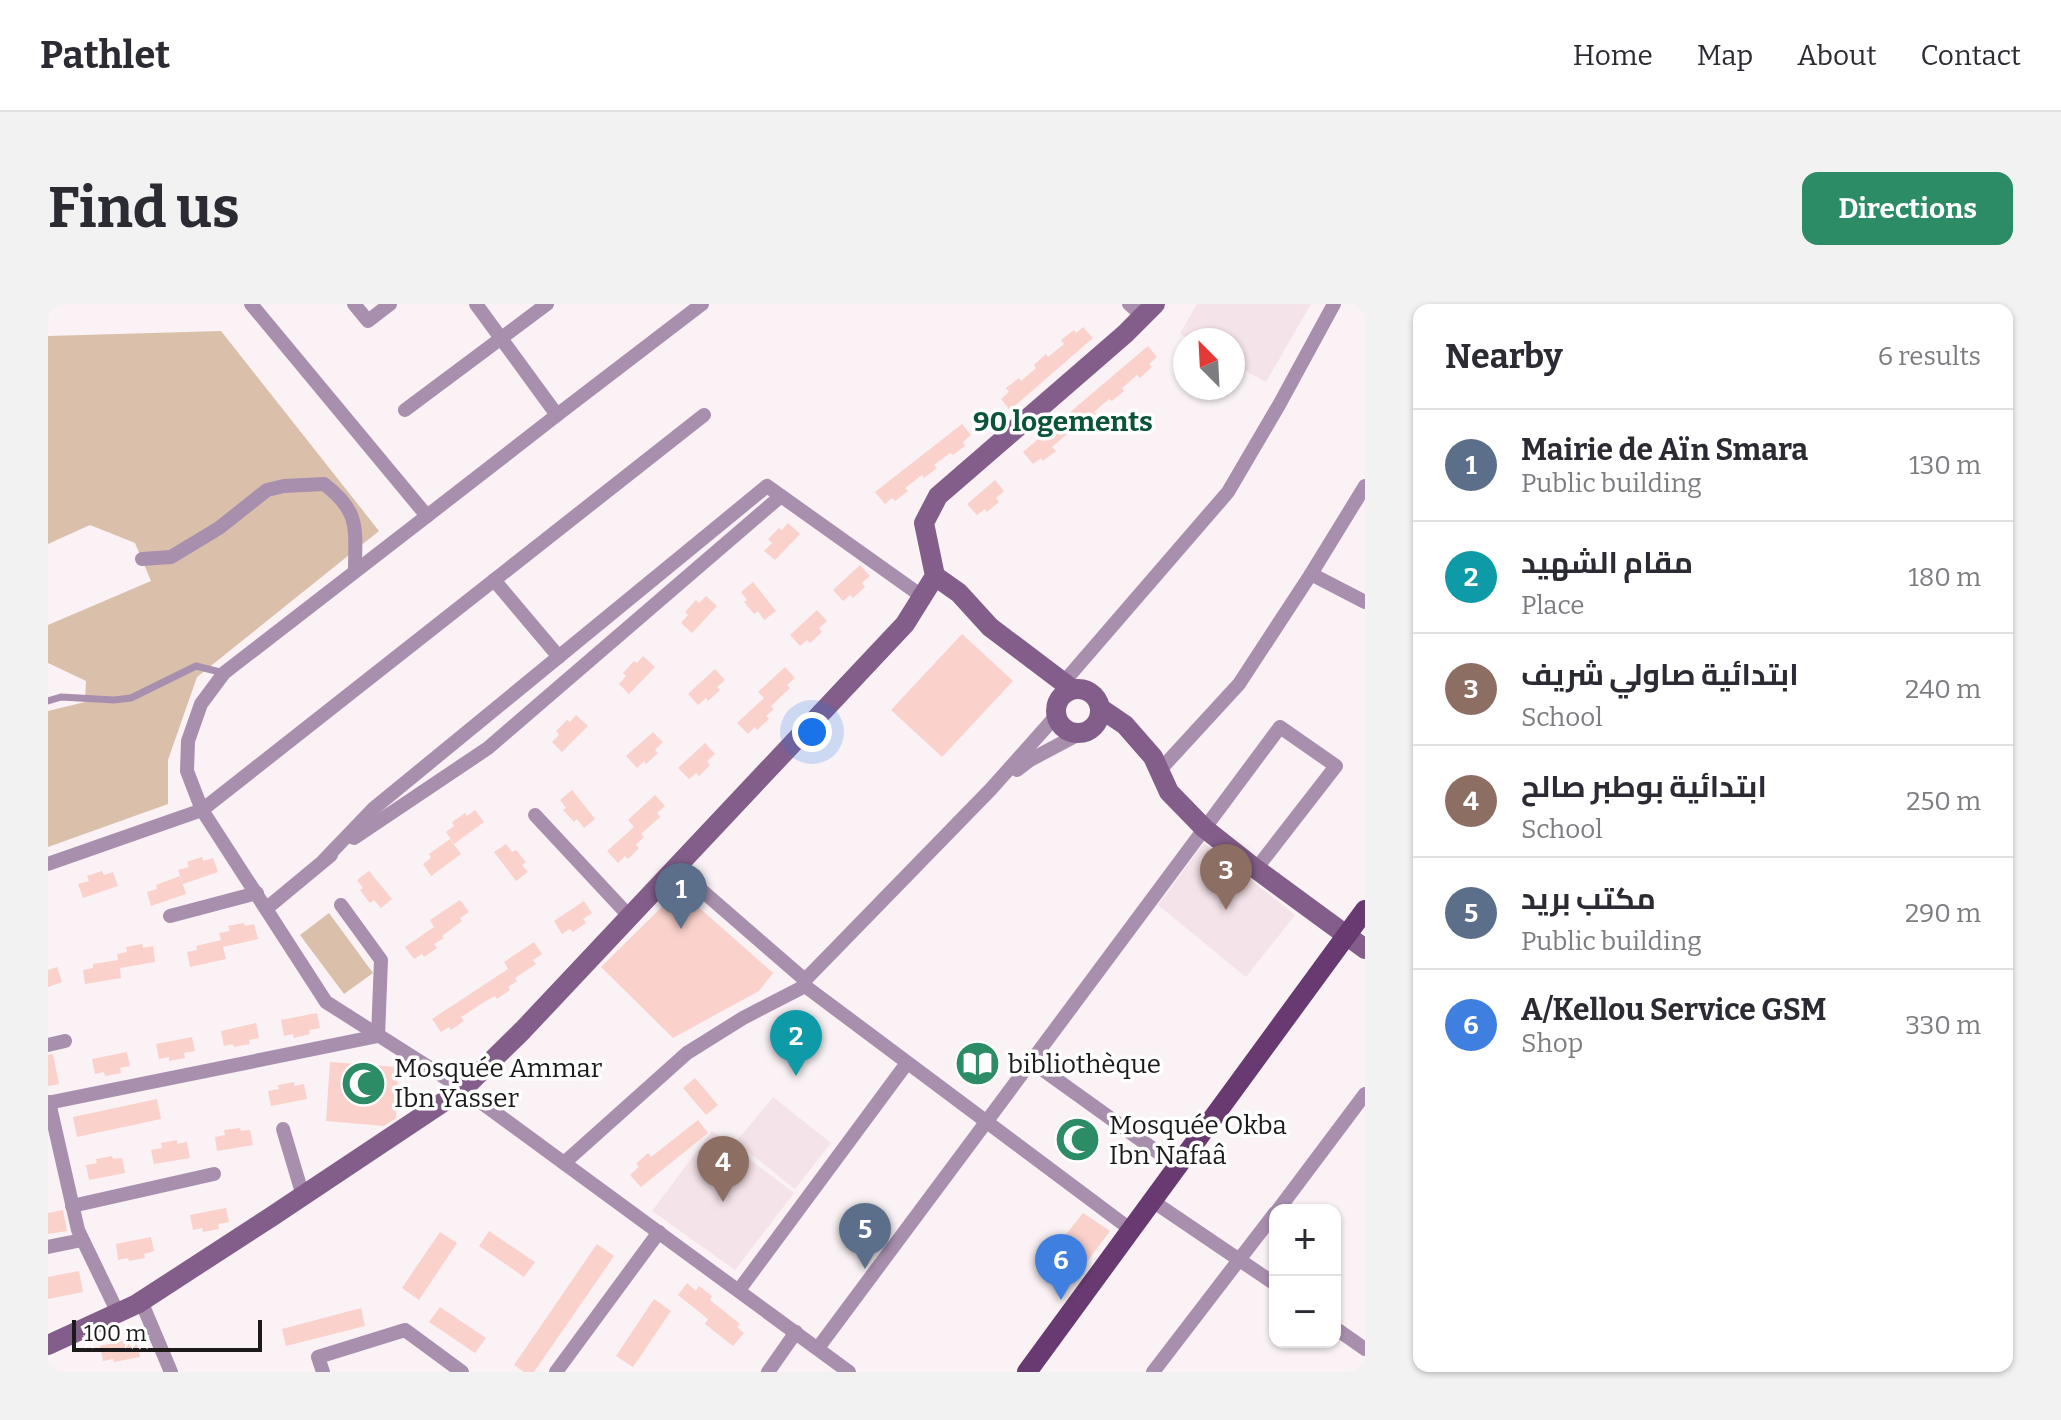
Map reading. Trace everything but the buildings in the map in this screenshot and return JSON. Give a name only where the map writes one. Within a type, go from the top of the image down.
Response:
[{"type":"main road","points":[[48,1345],[141,1301],[463,1089],[523,1030],[905,624],[935,576],[924,523],[938,496],[1113,344],[1142,308]]},
{"type":"main road","points":[[935,576],[959,593],[990,627],[1036,661],[1062,697],[1058,722],[1067,731],[1079,734],[1093,728],[1098,722],[1098,700],[1087,690],[1062,697]]},
{"type":"main road","points":[[1100,708],[1125,725],[1153,757],[1169,792],[1204,828],[1365,949]]},
{"type":"main road","points":[[1027,1372],[1365,910]]},
{"type":"street","points":[[251,304],[427,516]]},
{"type":"street","points":[[354,304],[368,321],[390,304]]},
{"type":"street","points":[[476,304],[557,415]]},
{"type":"street","points":[[405,410],[547,304]]},
{"type":"street","points":[[702,304],[224,673],[201,704],[188,741],[187,771],[202,810],[326,1002],[463,1089],[849,1372]]},
{"type":"street","points":[[564,1163],[687,1053],[805,983],[991,789],[1228,492],[1334,304]]},
{"type":"street","points":[[48,864],[202,810],[704,415]]},
{"type":"street","points":[[142,559],[171,557],[219,528],[267,490],[324,484],[342,498],[355,524],[355,571]]},
{"type":"street","points":[[324,860],[373,809],[767,486],[923,597]]},
{"type":"street","points":[[1159,771],[1239,684],[1365,486]]},
{"type":"street","points":[[267,908],[324,860],[488,748],[781,496]]},
{"type":"street","points":[[1311,574],[1365,602]]},
{"type":"street","points":[[494,580],[559,657]]},
{"type":"street","points":[[818,1348],[1280,727],[1336,766],[1256,869]]},
{"type":"street","points":[[991,789],[1030,760],[1079,734]]},
{"type":"street","points":[[535,815],[630,917]]},
{"type":"street","points":[[676,868],[805,983],[1130,1229]]},
{"type":"street","points":[[170,916],[257,893]]},
{"type":"street","points":[[341,905],[381,960],[378,1036]]},
{"type":"street","points":[[118,1313],[82,1240],[48,1102],[378,1036]]},
{"type":"street","points":[[48,1045],[65,1041]]},
{"type":"street","points":[[1032,1062],[1177,1166]]},
{"type":"street","points":[[739,1290],[907,1063]]},
{"type":"street","points":[[1282,1204],[1365,1094]]},
{"type":"street","points":[[283,1129],[303,1196]]},
{"type":"street","points":[[72,1206],[214,1174]]},
{"type":"street","points":[[1151,1200],[1269,1280]]},
{"type":"street","points":[[1153,1372],[1269,1221]]},
{"type":"street","points":[[556,1372],[659,1232]]},
{"type":"street","points":[[48,1247],[82,1240]]},
{"type":"street","points":[[141,1301],[171,1372]]},
{"type":"street","points":[[323,1372],[318,1357],[405,1330],[462,1372]]},
{"type":"street","points":[[768,1372],[796,1332]]},
{"type":"street","points":[[1341,1332],[1365,1349]]},
{"type":"lane","points":[[48,701],[61,697],[131,698],[196,666],[224,673]]},
{"type":"shaded area","points":[[1197,304],[1311,304],[1266,382],[1245,371],[1245,328],[1183,328]]},
{"type":"shaded area","points":[[221,331],[379,531],[197,677],[168,760],[168,804],[48,847],[48,711],[85,702],[86,681],[48,663],[48,625],[151,581],[135,543],[90,525],[48,544],[48,336]]},
{"type":"shaded area","points":[[1204,843],[1295,915],[1246,977],[1158,905]]},
{"type":"shaded area","points":[[329,913],[373,973],[344,994],[300,935]]},
{"type":"shaded area","points":[[773,1097],[831,1143],[795,1189],[736,1142]]},
{"type":"shaded area","points":[[712,1131],[794,1193],[735,1270],[652,1211]]},
{"type":"place","name":"ابتدائية صاولي شريف","points":[[1226,910]]},
{"type":"place","name":"Mairie de Aïn Smara","points":[[681,929]]},
{"type":"place","name":"bibliothèque","points":[[977,1064]]},
{"type":"place","name":"مقام الشهيد","points":[[796,1076]]},
{"type":"place","name":"Mosquée Ammar Ibn Yasser","points":[[363,1083]]},
{"type":"place","name":"Mosquée Okba Ibn Nafaâ","points":[[1078,1140]]},
{"type":"place","name":"ابتدائية بوطبر صالح","points":[[723,1202]]},
{"type":"place","name":"مكتب بريد","points":[[865,1269]]},
{"type":"place","name":"A/Kellou Service GSM","points":[[1061,1300]]},
{"type":"district","name":"90 logements","points":[[1063,421]]}]
